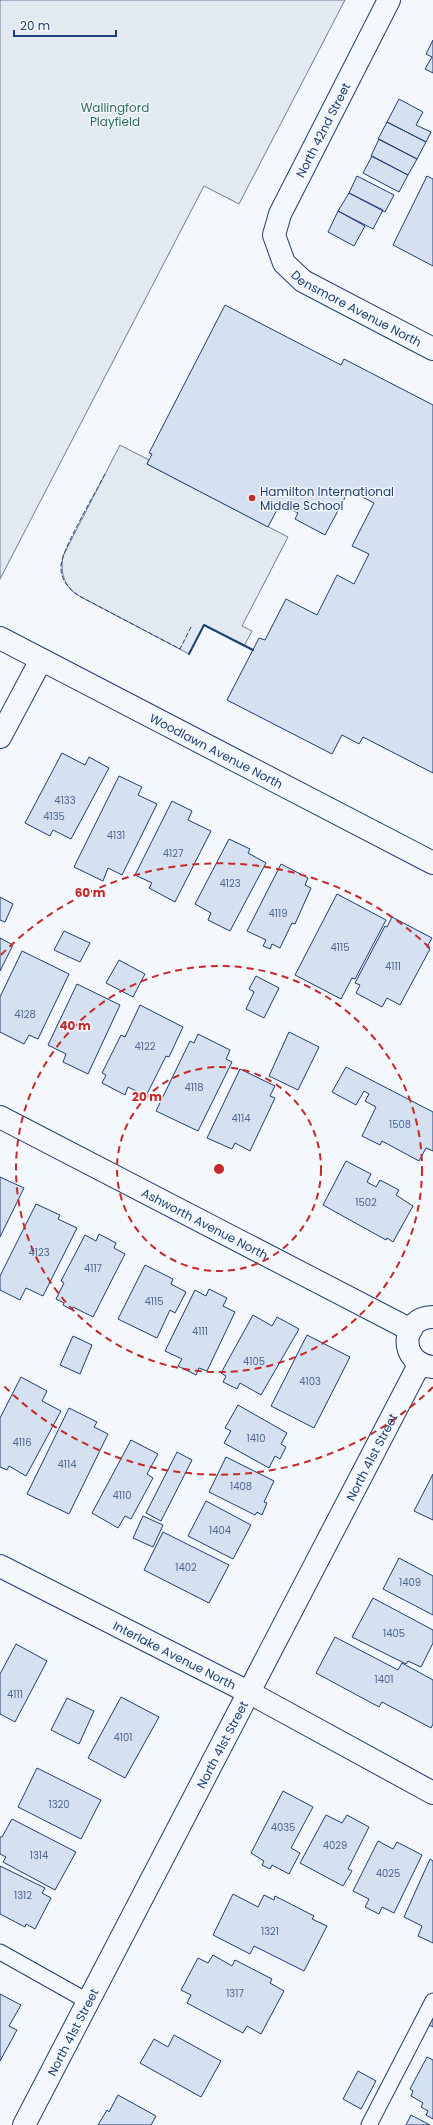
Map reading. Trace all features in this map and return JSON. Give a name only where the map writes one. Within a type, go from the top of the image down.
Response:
[{"type":"street","name":"North 42nd Street","points":[[284,263],[274,235],[280,214],[389,0]]},
{"type":"street","name":"Densmore Avenue North","points":[[284,263],[303,281],[433,349]]},
{"type":"street","name":"Woodlawn Avenue North","points":[[0,638],[433,863]]},
{"type":"street","points":[[0,738],[41,660]]},
{"type":"street","name":"Ashworth Avenue North","points":[[0,1117],[410,1330]]},
{"type":"street","points":[[426,1365],[412,1357],[407,1342],[413,1325],[420,1320],[433,1317]]},
{"type":"street","name":"North 41st Street","points":[[24,2125],[250,1693],[426,1365]]},
{"type":"street","name":"Interlake Avenue North","points":[[0,1566],[250,1693],[433,1793]]},
{"type":"lane","points":[[0,1952],[89,2002]]},
{"type":"lane","points":[[369,2125],[433,2001]]},
{"type":"green space","name":"Wallingford Playfield","points":[[0,0],[345,0],[239,204],[204,186],[0,579]]},
{"type":"green space","points":[[120,445],[149,460],[147,464],[288,537],[242,626],[252,631],[244,646],[204,625],[189,654],[81,597],[67,585],[62,569],[63,556]]},
{"type":"building","points":[[433,40],[433,73],[425,69],[432,57],[426,54]]},
{"type":"building","points":[[399,99],[423,112],[416,125],[431,132],[426,142],[387,122]]},
{"type":"building","points":[[387,122],[426,142],[417,159],[378,139]]},
{"type":"building","points":[[379,139],[417,159],[408,175],[371,156]]},
{"type":"building","points":[[372,156],[408,175],[399,192],[363,173]]},
{"type":"building","points":[[357,176],[394,195],[385,212],[349,193]]},
{"type":"building","points":[[427,176],[433,179],[433,266],[393,245]]},
{"type":"building","points":[[349,193],[383,210],[373,229],[338,211]]},
{"type":"building","points":[[338,211],[365,226],[354,246],[328,232]]},
{"type":"building","points":[[225,305],[341,365],[344,359],[433,405],[433,773],[363,737],[359,744],[342,735],[332,754],[227,700],[259,638],[265,640],[286,599],[317,615],[337,575],[354,584],[369,554],[352,546],[374,503],[349,490],[325,535],[295,519],[298,513],[280,504],[268,527],[147,464],[152,454],[149,453]]},
{"type":"building","points":[[62,753],[85,765],[89,757],[109,768],[71,839],[53,830],[50,836],[25,823]]},
{"type":"building","points":[[119,776],[142,787],[138,795],[157,804],[122,875],[108,868],[103,881],[74,867]]},
{"type":"building","points":[[172,801],[192,811],[188,820],[211,831],[175,902],[149,888],[152,883],[135,875]]},
{"type":"building","points":[[229,839],[250,849],[248,853],[266,863],[230,931],[208,920],[211,913],[195,904]]},
{"type":"building","points":[[281,864],[308,878],[305,885],[311,888],[295,924],[292,923],[280,948],[272,944],[270,949],[263,946],[266,940],[247,931]]},
{"type":"building","points":[[337,894],[386,920],[355,979],[352,978],[341,999],[295,975]]},
{"type":"building","points":[[0,897],[13,904],[5,922],[0,920]]},
{"type":"building","points":[[392,917],[432,938],[427,947],[430,949],[400,1005],[387,998],[382,1007],[356,993],[360,985],[355,983],[385,926],[387,927]]},
{"type":"building","points":[[64,931],[90,943],[80,962],[54,950]]},
{"type":"building","points":[[0,938],[13,945],[0,971]]},
{"type":"building","points":[[22,951],[69,974],[38,1039],[29,1035],[24,1044],[0,1032],[0,997]]},
{"type":"building","points":[[119,960],[145,974],[133,997],[106,983]]},
{"type":"building","points":[[256,976],[279,988],[264,1018],[246,1009],[254,992],[249,989]]},
{"type":"building","points":[[77,984],[120,1005],[88,1074],[63,1062],[66,1054],[48,1045]]},
{"type":"building","points":[[140,1005],[183,1027],[169,1057],[166,1056],[146,1096],[128,1087],[125,1095],[102,1083],[106,1075],[102,1073],[121,1035],[125,1037]]},
{"type":"building","points":[[289,1032],[319,1047],[298,1090],[269,1076]]},
{"type":"building","points":[[198,1034],[230,1050],[226,1059],[232,1062],[198,1131],[156,1111],[190,1041],[194,1043]]},
{"type":"building","points":[[346,1067],[433,1112],[433,1151],[426,1148],[419,1161],[382,1141],[380,1145],[362,1136],[376,1107],[365,1101],[369,1094],[364,1091],[356,1105],[332,1092]]},
{"type":"building","points":[[240,1069],[275,1086],[270,1096],[275,1098],[250,1151],[235,1143],[232,1149],[207,1138]]},
{"type":"building","points":[[346,1161],[371,1174],[367,1182],[376,1187],[380,1180],[399,1190],[396,1195],[413,1206],[393,1242],[387,1238],[386,1240],[323,1205]]},
{"type":"building","points":[[0,1177],[24,1188],[0,1237]]},
{"type":"building","points":[[36,1204],[60,1215],[58,1219],[77,1228],[43,1296],[26,1288],[20,1300],[0,1290],[0,1276]]},
{"type":"building","points":[[99,1234],[116,1243],[114,1248],[125,1254],[93,1317],[73,1307],[72,1310],[63,1305],[64,1303],[56,1299],[64,1283],[61,1281],[85,1235],[96,1241]]},
{"type":"building","points":[[145,1265],[173,1279],[171,1284],[186,1292],[175,1313],[170,1310],[157,1338],[118,1319]]},
{"type":"building","points":[[209,1289],[227,1298],[223,1306],[235,1312],[207,1371],[199,1368],[196,1375],[178,1366],[182,1359],[165,1351],[195,1290],[206,1296]]},
{"type":"building","points":[[253,1315],[272,1326],[277,1317],[299,1329],[261,1395],[240,1383],[237,1389],[223,1382],[226,1376],[221,1373]]},
{"type":"building","points":[[307,1335],[350,1357],[314,1428],[271,1406]]},
{"type":"building","points":[[73,1336],[92,1345],[80,1374],[60,1365]]},
{"type":"building","points":[[21,1377],[47,1391],[42,1401],[61,1411],[26,1476],[9,1466],[7,1470],[0,1467],[0,1418]]},
{"type":"building","points":[[238,1405],[287,1433],[281,1444],[286,1447],[280,1459],[275,1456],[269,1468],[224,1443],[231,1431],[225,1428]]},
{"type":"building","points":[[69,1408],[97,1422],[94,1427],[108,1434],[69,1514],[27,1494]]},
{"type":"building","points":[[131,1440],[158,1454],[147,1474],[153,1478],[131,1519],[125,1516],[118,1528],[92,1513]]},
{"type":"building","points":[[177,1452],[192,1460],[161,1521],[146,1513]]},
{"type":"building","points":[[226,1457],[274,1481],[264,1502],[267,1503],[262,1515],[257,1512],[255,1515],[209,1492]]},
{"type":"building","points":[[433,1474],[433,1520],[414,1511]]},
{"type":"building","points":[[206,1501],[251,1525],[233,1559],[188,1536]]},
{"type":"building","points":[[143,1516],[163,1525],[153,1547],[133,1538]]},
{"type":"building","points":[[163,1532],[229,1565],[209,1603],[144,1570]]},
{"type":"building","points":[[399,1558],[433,1576],[433,1615],[383,1589]]},
{"type":"building","points":[[373,1598],[433,1630],[433,1643],[421,1667],[408,1661],[406,1664],[352,1637]]},
{"type":"building","points":[[335,1637],[398,1670],[402,1663],[433,1680],[433,1724],[431,1728],[382,1702],[379,1707],[316,1673]]},
{"type":"building","points":[[16,1644],[47,1661],[15,1722],[0,1714],[0,1674]]},
{"type":"building","points":[[121,1697],[159,1717],[125,1778],[88,1758]]},
{"type":"building","points":[[67,1698],[94,1711],[79,1744],[51,1730]]},
{"type":"building","points":[[37,1768],[101,1800],[81,1839],[18,1807]]},
{"type":"building","points":[[283,1791],[313,1807],[291,1848],[300,1853],[289,1874],[272,1865],[270,1869],[262,1865],[264,1861],[251,1853]]},
{"type":"building","points":[[326,1815],[342,1823],[347,1815],[369,1827],[348,1869],[352,1871],[343,1886],[300,1863]]},
{"type":"building","points":[[12,1819],[76,1852],[55,1890],[3,1862],[6,1857],[0,1854],[0,1837],[2,1837]]},
{"type":"building","points":[[378,1841],[393,1849],[397,1842],[422,1855],[394,1913],[382,1907],[379,1914],[365,1907],[369,1899],[353,1891]]},
{"type":"building","points":[[430,1859],[433,1861],[433,1943],[418,1936],[422,1926],[404,1917]]},
{"type":"building","points":[[0,1866],[45,1888],[42,1893],[51,1898],[35,1929],[26,1924],[25,1927],[0,1914]]},
{"type":"building","points":[[233,1894],[258,1907],[264,1895],[274,1900],[275,1896],[314,1916],[312,1919],[327,1926],[304,1971],[254,1946],[250,1954],[213,1935]]},
{"type":"building","points":[[213,1955],[232,1966],[235,1960],[272,1979],[270,1983],[284,1991],[261,2034],[247,2026],[243,2033],[187,2003],[191,1995],[181,1990],[198,1958],[208,1963]]},
{"type":"building","points":[[0,1994],[21,2005],[9,2026],[17,2030],[0,2061]]},
{"type":"building","points":[[433,2017],[433,2027],[429,2025]]},
{"type":"building","points":[[174,2035],[221,2061],[201,2097],[140,2063],[154,2039],[168,2047]]},
{"type":"building","points":[[427,2057],[433,2060],[433,2119],[426,2115],[428,2111],[421,2107],[423,2103],[411,2096],[413,2091],[410,2089]]},
{"type":"building","points":[[358,2071],[376,2081],[361,2109],[343,2099]]},
{"type":"building","points":[[118,2095],[156,2116],[151,2125],[98,2125],[107,2110],[109,2112]]},
{"type":"building","points":[[411,2115],[430,2125],[406,2125]]},
{"type":"fence","points":[[105,474],[73,534],[63,557],[61,570],[66,584],[81,597],[180,649],[191,627]]},
{"type":"wall","points":[[189,654],[204,625],[253,650]]},
{"type":"place","name":"Hamilton International Middle School","points":[[252,498]]}]
